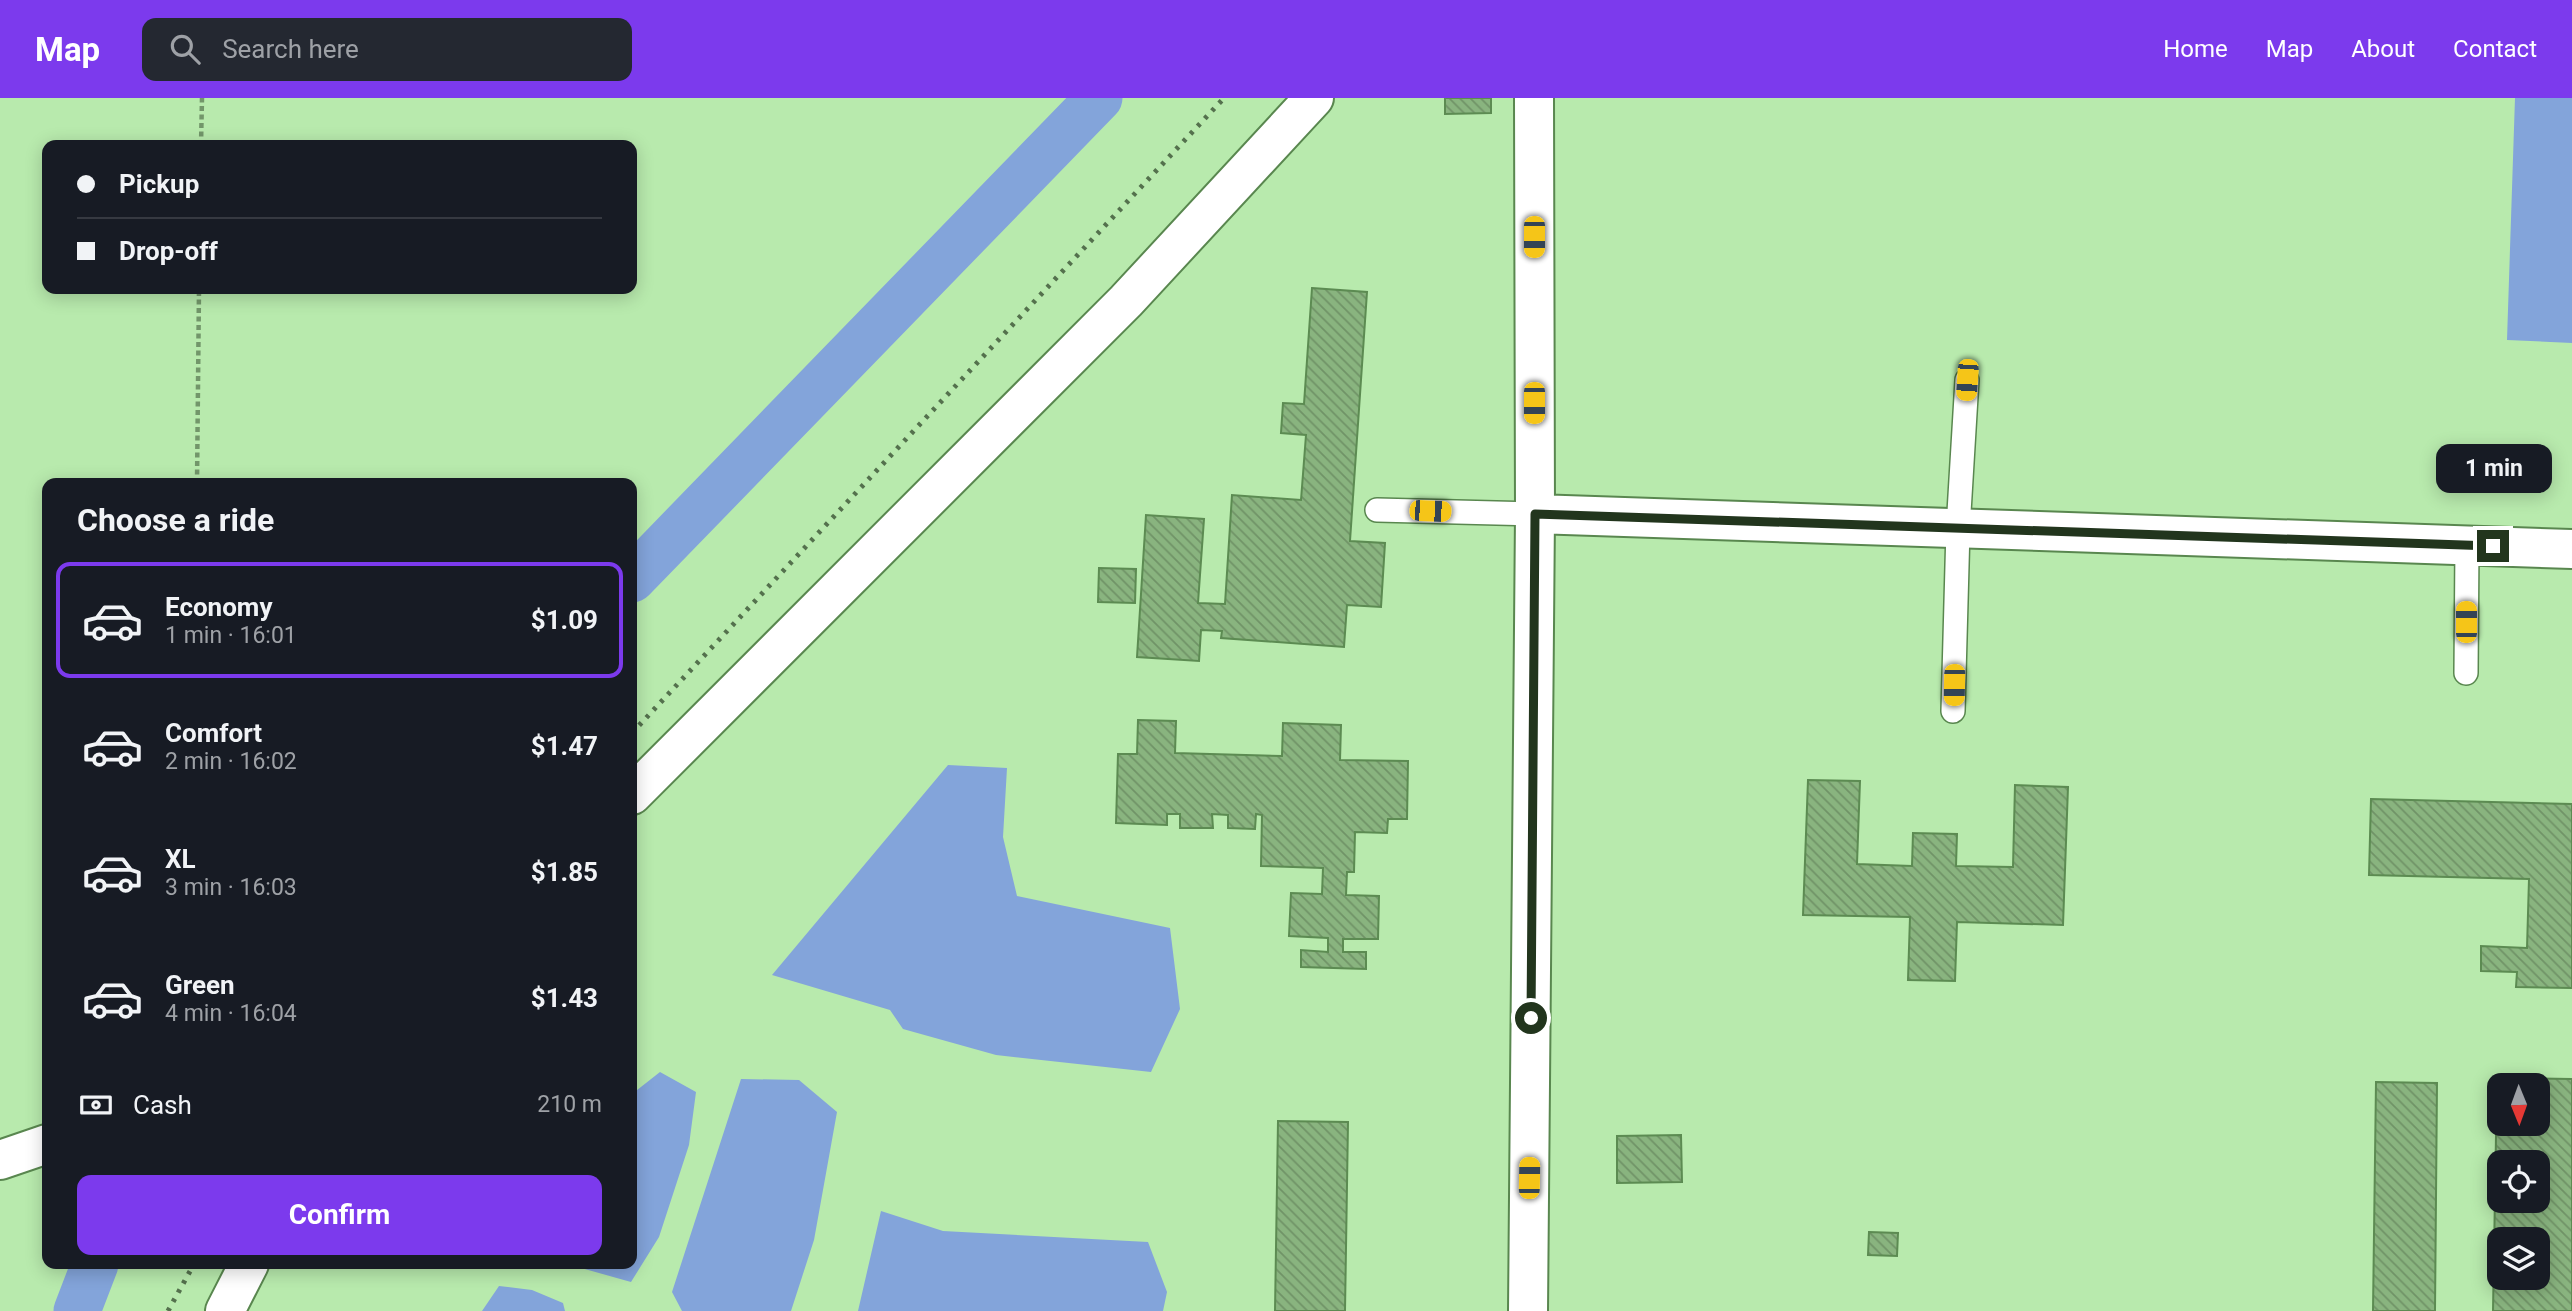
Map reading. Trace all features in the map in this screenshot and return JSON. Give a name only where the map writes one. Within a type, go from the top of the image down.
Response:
[{"type":"street","points":[[637,790],[1126,301],[1314,98]]},
{"type":"street","points":[[1528,1311],[1535,514],[1534,98]]},
{"type":"street","points":[[1535,514],[2572,549]]},
{"type":"street","points":[[0,1160],[42,1146]]},
{"type":"street","points":[[225,1311],[246,1269]]},
{"type":"lane","points":[[1954,712],[1958,530],[1967,380]]},
{"type":"lane","points":[[1377,510],[1535,514]]},
{"type":"lane","points":[[2466,673],[2467,545]]},
{"type":"path","points":[[201,140],[202,98]]},
{"type":"path","points":[[197,478],[200,294]]},
{"type":"water","points":[[2515,98],[2572,98],[2572,343],[2507,340]]},
{"type":"water","points":[[948,765],[1007,768],[1003,837],[1017,896],[1170,928],[1180,1009],[1151,1072],[996,1055],[903,1029],[890,1010],[772,975]]},
{"type":"water","points":[[660,1072],[696,1092],[689,1145],[659,1237],[631,1282],[585,1269],[637,1269],[637,1090]]},
{"type":"water","points":[[741,1079],[799,1080],[837,1112],[814,1240],[791,1311],[682,1311],[672,1292]]},
{"type":"water","points":[[881,1211],[943,1231],[1148,1242],[1167,1292],[1163,1311],[858,1311]]},
{"type":"water","points":[[499,1286],[532,1290],[563,1303],[565,1311],[482,1311]]},
{"type":"building","points":[[1445,98],[1491,98],[1491,113],[1445,114]]},
{"type":"building","points":[[1312,288],[1367,292],[1350,541],[1385,543],[1381,607],[1347,605],[1344,647],[1221,638],[1222,631],[1201,630],[1199,661],[1137,657],[1146,515],[1204,519],[1198,603],[1225,604],[1232,495],[1301,500],[1306,435],[1281,433],[1283,403],[1304,404]]},
{"type":"building","points":[[1099,568],[1136,569],[1135,603],[1098,602]]},
{"type":"building","points":[[1138,720],[1176,721],[1175,753],[1282,756],[1283,723],[1341,725],[1340,760],[1408,761],[1407,819],[1388,819],[1387,833],[1355,832],[1354,872],[1347,872],[1346,895],[1379,896],[1378,939],[1343,939],[1343,952],[1366,952],[1366,969],[1301,967],[1301,950],[1328,952],[1328,938],[1289,936],[1291,893],[1322,894],[1323,868],[1261,866],[1262,815],[1256,814],[1255,829],[1228,828],[1228,815],[1212,814],[1213,828],[1180,828],[1180,814],[1167,814],[1167,825],[1116,823],[1118,754],[1137,754]]},
{"type":"building","points":[[1808,780],[1860,781],[1857,864],[1912,866],[1913,833],[1957,834],[1956,866],[2013,867],[2015,785],[2068,787],[2063,925],[1957,922],[1955,981],[1908,980],[1910,917],[1803,915]]},
{"type":"building","points":[[2371,799],[2572,804],[2572,988],[2516,987],[2517,972],[2481,971],[2481,946],[2527,948],[2529,879],[2369,875]]},
{"type":"building","points":[[2550,1079],[2572,1079],[2572,1311],[2493,1311],[2493,1290],[2550,1290],[2550,1227],[2494,1227],[2495,1213],[2550,1213],[2550,1150],[2496,1150],[2496,1136],[2550,1136]]},
{"type":"building","points":[[2376,1082],[2437,1083],[2435,1311],[2373,1311]]},
{"type":"building","points":[[1278,1121],[1348,1122],[1345,1311],[1275,1311]]},
{"type":"building","points":[[1681,1135],[1682,1182],[1617,1183],[1617,1136]]},
{"type":"building","points":[[1869,1232],[1898,1233],[1897,1256],[1868,1255]]},
{"type":"waterway","points":[[637,574],[1099,98]]},
{"type":"waterway","points":[[77,1311],[93,1269]]},
{"type":"railway","points":[[637,728],[1224,98]]},
{"type":"railway","points":[[168,1311],[191,1269]]},
{"type":"route","points":[[1531,1018],[1535,514],[2493,546]]}]
